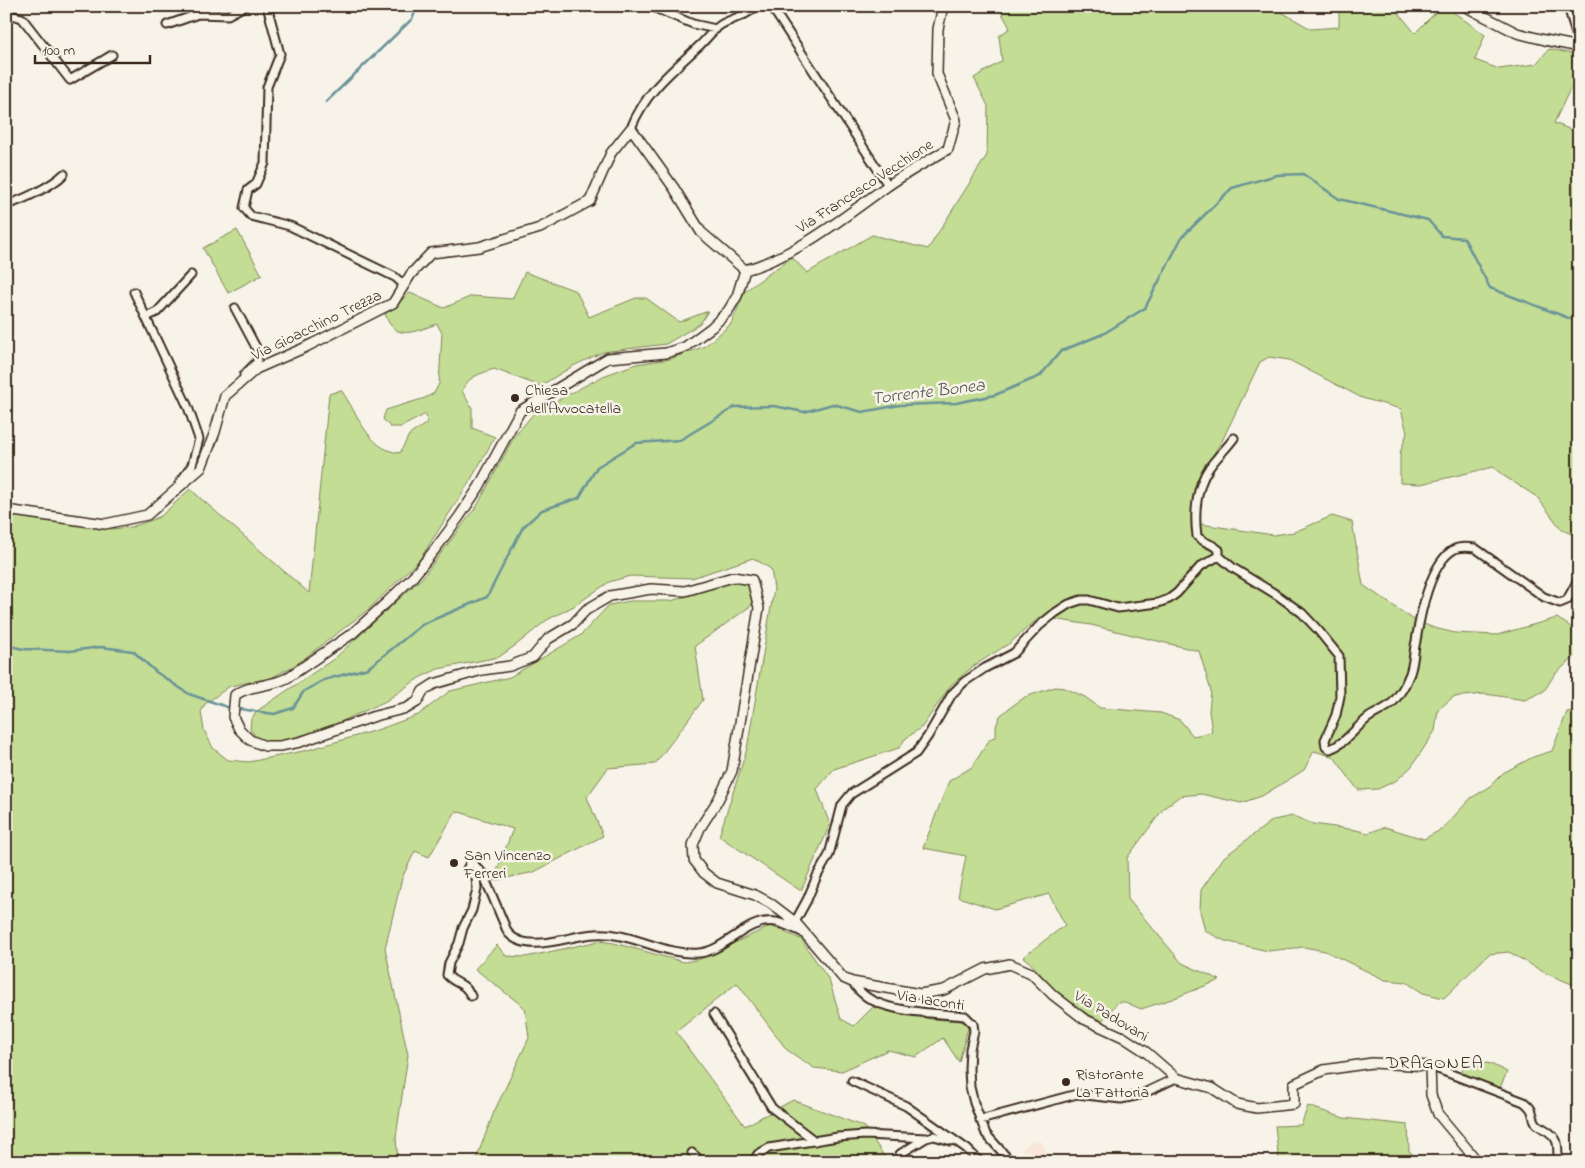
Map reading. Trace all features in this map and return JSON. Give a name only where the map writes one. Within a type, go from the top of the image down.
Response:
[{"type":"street","points":[[167,25],[198,14],[228,15],[245,6]]},
{"type":"street","points":[[267,6],[280,54],[267,87],[265,163],[256,184],[248,190],[244,208],[251,216],[290,226],[395,277],[404,285]]},
{"type":"street","points":[[650,6],[693,24],[716,29]]},
{"type":"street","points":[[744,270],[701,232],[674,188],[631,128],[655,87],[720,25],[756,6]]},
{"type":"street","points":[[771,6],[888,185]]},
{"type":"street","name":"Via Francesco Vecchione","points":[[744,270],[771,261],[831,227],[888,185],[948,148],[956,120],[937,74],[938,29],[942,6]]},
{"type":"street","points":[[1464,6],[1517,32],[1545,40],[1579,46],[1568,6]]},
{"type":"street","points":[[6,15],[22,18],[70,80],[112,55]]},
{"type":"street","name":"Via Gioacchino Trezza","points":[[6,510],[105,524],[147,515],[202,468],[225,396],[256,369],[304,348],[394,303],[411,274],[431,253],[479,247],[540,228],[590,201],[611,153],[631,128]]},
{"type":"street","points":[[6,205],[20,201],[64,174]]},
{"type":"street","name":"Via Padovani","points":[[744,270],[738,296],[728,311],[712,327],[685,347],[666,353],[608,358],[520,410],[483,479],[459,517],[412,578],[352,633],[287,678],[280,682],[251,687],[235,695],[233,718],[239,729],[250,740],[265,746],[280,746],[300,742],[375,716],[407,708],[417,702],[423,691],[434,684],[482,670],[510,666],[532,658],[548,639],[573,624],[586,610],[610,596],[651,589],[685,591],[733,578],[752,580],[759,608],[732,771],[718,800],[700,828],[693,845],[694,860],[704,873],[717,883],[755,895],[770,903],[795,922],[843,978],[852,982],[920,994],[944,990],[984,969],[1010,964],[1030,973],[1053,995],[1084,1019],[1123,1037],[1146,1052],[1176,1078]]},
{"type":"street","points":[[146,317],[157,312],[191,275]]},
{"type":"street","name":"Via Gioacchino Trezza","points":[[134,292],[188,407],[199,439],[192,465],[170,497]]},
{"type":"street","name":"Via Gioacchino Trezza","points":[[235,308],[258,351],[257,362],[235,382],[237,385]]},
{"type":"street","points":[[1234,438],[1208,469],[1200,484],[1197,536],[1200,540],[1214,545],[1219,550],[1219,556],[1233,568],[1276,594],[1302,614],[1339,656],[1341,673],[1340,696],[1336,715],[1325,740],[1326,747],[1330,749],[1337,747],[1370,716],[1395,700],[1403,687],[1412,668],[1416,640],[1430,584],[1435,571],[1452,550],[1464,547],[1475,548],[1544,597],[1560,603],[1567,600],[1579,578]]},
{"type":"street","points":[[795,922],[829,855],[842,805],[851,794],[916,753],[952,694],[964,682],[1014,653],[1039,626],[1054,613],[1069,604],[1081,600],[1089,600],[1118,608],[1158,603],[1177,593],[1201,566],[1219,556]]},
{"type":"street","points":[[471,996],[468,989],[452,981],[448,975],[449,963],[472,910],[477,889],[476,878],[467,869],[471,861],[483,874],[508,933],[515,940],[528,944],[543,944],[595,934],[611,934],[621,935],[674,952],[701,953],[762,923],[774,922],[786,925],[805,934]]},
{"type":"street","name":"Via Iaconti","points":[[852,982],[864,995],[900,1009],[965,1016],[970,1019],[974,1031],[970,1049],[970,1087],[986,1134],[1012,1161]]},
{"type":"street","points":[[714,1014],[772,1108],[815,1141]]},
{"type":"street","points":[[980,1120],[1076,1094],[1121,1099],[1140,1095],[1176,1078],[1212,1088],[1237,1104],[1257,1108],[1294,1104],[1294,1084],[1324,1070],[1372,1063],[1430,1066],[1524,1102],[1532,1109],[1537,1124],[1556,1138],[1558,1162]]},
{"type":"street","points":[[1430,1066],[1432,1094],[1438,1114],[1478,1162]]},
{"type":"street","points":[[852,1081],[906,1106],[967,1149],[980,1162]]},
{"type":"street","points":[[752,1162],[758,1154],[768,1148],[865,1134],[926,1138]]},
{"type":"street","points":[[901,1162],[900,1154],[926,1138],[934,1136],[956,1143]]},
{"type":"street","points":[[692,1153],[702,1162]]},
{"type":"shaded area","points":[[1033,1140],[1034,1143],[1039,1140],[1050,1156],[1045,1162],[1040,1162],[1028,1150],[1022,1149]]},
{"type":"green space","points":[[998,6],[1271,6],[1311,29],[1339,27],[1339,6],[1403,6],[1398,12],[1415,33],[1442,6],[1445,6],[1485,35],[1475,60],[1499,69],[1536,64],[1549,49],[1579,55],[1579,92],[1570,89],[1554,123],[1579,133],[1579,534],[1574,535],[1562,530],[1537,497],[1493,467],[1421,484],[1400,483],[1400,453],[1407,433],[1401,409],[1362,398],[1289,360],[1269,357],[1260,362],[1222,441],[1201,473],[1193,496],[1194,523],[1273,535],[1294,532],[1332,516],[1352,522],[1363,585],[1414,620],[1434,628],[1455,633],[1497,635],[1557,618],[1576,631],[1579,653],[1555,674],[1544,691],[1525,700],[1485,694],[1453,697],[1438,710],[1435,731],[1412,766],[1397,780],[1378,789],[1358,790],[1334,757],[1314,751],[1304,770],[1262,796],[1241,803],[1201,794],[1180,796],[1164,808],[1127,858],[1128,899],[1182,963],[1220,980],[1141,1009],[1125,1002],[1118,1002],[1102,1021],[1066,1000],[1023,957],[1065,925],[1049,894],[995,909],[958,897],[966,856],[923,848],[949,781],[972,767],[990,739],[996,736],[996,726],[1000,716],[1025,697],[1055,687],[1065,688],[1085,697],[1100,708],[1161,713],[1180,720],[1193,736],[1212,732],[1209,711],[1211,691],[1199,651],[1091,625],[1040,617],[1010,643],[975,665],[951,685],[922,727],[905,739],[899,748],[834,769],[817,789],[830,825],[801,891],[719,836],[747,749],[774,589],[771,569],[753,558],[692,578],[630,576],[609,582],[574,606],[547,620],[499,657],[438,669],[419,678],[386,701],[325,729],[274,743],[257,738],[250,729],[251,719],[257,711],[335,658],[422,578],[477,506],[514,437],[534,413],[603,376],[636,364],[670,359],[705,346],[731,324],[745,291],[792,257],[807,273],[872,235],[928,249],[987,155],[988,106],[974,78],[1002,61],[999,36],[1010,28]]},
{"type":"green space","points":[[237,230],[262,275],[228,293],[203,248]]},
{"type":"green space","points":[[525,272],[576,291],[589,317],[636,298],[646,298],[679,322],[708,311],[700,324],[666,344],[603,352],[573,366],[540,386],[494,369],[471,379],[462,391],[472,408],[472,428],[495,437],[470,481],[420,559],[369,609],[297,664],[271,678],[230,686],[205,704],[201,712],[204,730],[213,748],[228,760],[249,762],[308,750],[380,729],[418,715],[450,691],[510,677],[581,635],[609,605],[630,601],[671,601],[730,583],[749,585],[752,605],[695,646],[703,700],[655,764],[608,768],[587,797],[603,836],[534,872],[493,881],[513,829],[456,811],[429,857],[415,851],[402,878],[385,948],[408,1055],[396,1137],[398,1162],[6,1162],[6,516],[20,516],[111,529],[131,527],[161,516],[190,489],[309,593],[329,394],[341,390],[371,438],[379,445],[400,453],[409,435],[427,423],[426,414],[401,427],[390,427],[383,419],[386,410],[425,398],[434,393],[439,384],[442,333],[437,324],[414,332],[400,332],[389,323],[385,314],[410,293],[444,308],[472,296],[512,299]]},
{"type":"green space","points":[[1579,710],[1579,987],[1545,973],[1509,952],[1489,954],[1444,998],[1423,993],[1406,982],[1385,980],[1325,951],[1304,947],[1268,951],[1225,941],[1205,931],[1200,911],[1201,890],[1224,857],[1273,820],[1293,816],[1313,824],[1368,833],[1385,827],[1424,839],[1442,829],[1471,798],[1488,788],[1503,773],[1533,757],[1552,751],[1567,712]]},
{"type":"green space","points":[[770,926],[801,939],[829,980],[841,1019],[854,1026],[873,1007],[931,1019],[961,1021],[967,1024],[968,1028],[959,1062],[943,1038],[916,1057],[888,1050],[842,1071],[814,1068],[787,1050],[737,983],[676,1032],[745,1126],[793,1100],[865,1127],[888,1162],[475,1162],[494,1112],[529,1038],[525,1008],[475,969],[497,945],[506,956],[526,957],[599,941],[614,943],[684,962],[701,959]]},
{"type":"green space","points":[[1465,1059],[1491,1064],[1507,1072],[1499,1090],[1461,1076]]},
{"type":"green space","points":[[1308,1106],[1344,1118],[1408,1125],[1409,1151],[1422,1162],[1279,1162],[1275,1126],[1301,1125]]},
{"type":"waterway","points":[[326,102],[412,19],[418,6]]},
{"type":"waterway","name":"Torrente Bonea","points":[[6,645],[23,649],[70,651],[101,647],[133,651],[156,672],[189,694],[227,707],[274,714],[293,708],[304,691],[324,680],[368,668],[423,624],[487,597],[523,527],[542,510],[579,498],[597,467],[636,443],[680,440],[735,407],[774,406],[804,412],[833,404],[862,412],[900,405],[956,403],[995,395],[1040,376],[1061,351],[1103,334],[1145,308],[1182,237],[1232,188],[1277,175],[1303,174],[1339,199],[1428,220],[1442,236],[1464,238],[1490,288],[1579,322]]},
{"type":"place","name":"Chiesa dell'Avvocatella","points":[[515,398]]},
{"type":"place","name":"San Vincenzo Ferreri","points":[[454,863]]},
{"type":"place","name":"Ristorante La Fattoria","points":[[1066,1082]]},
{"type":"district","name":"DRAGONEA","points":[[1435,1062]]}]
